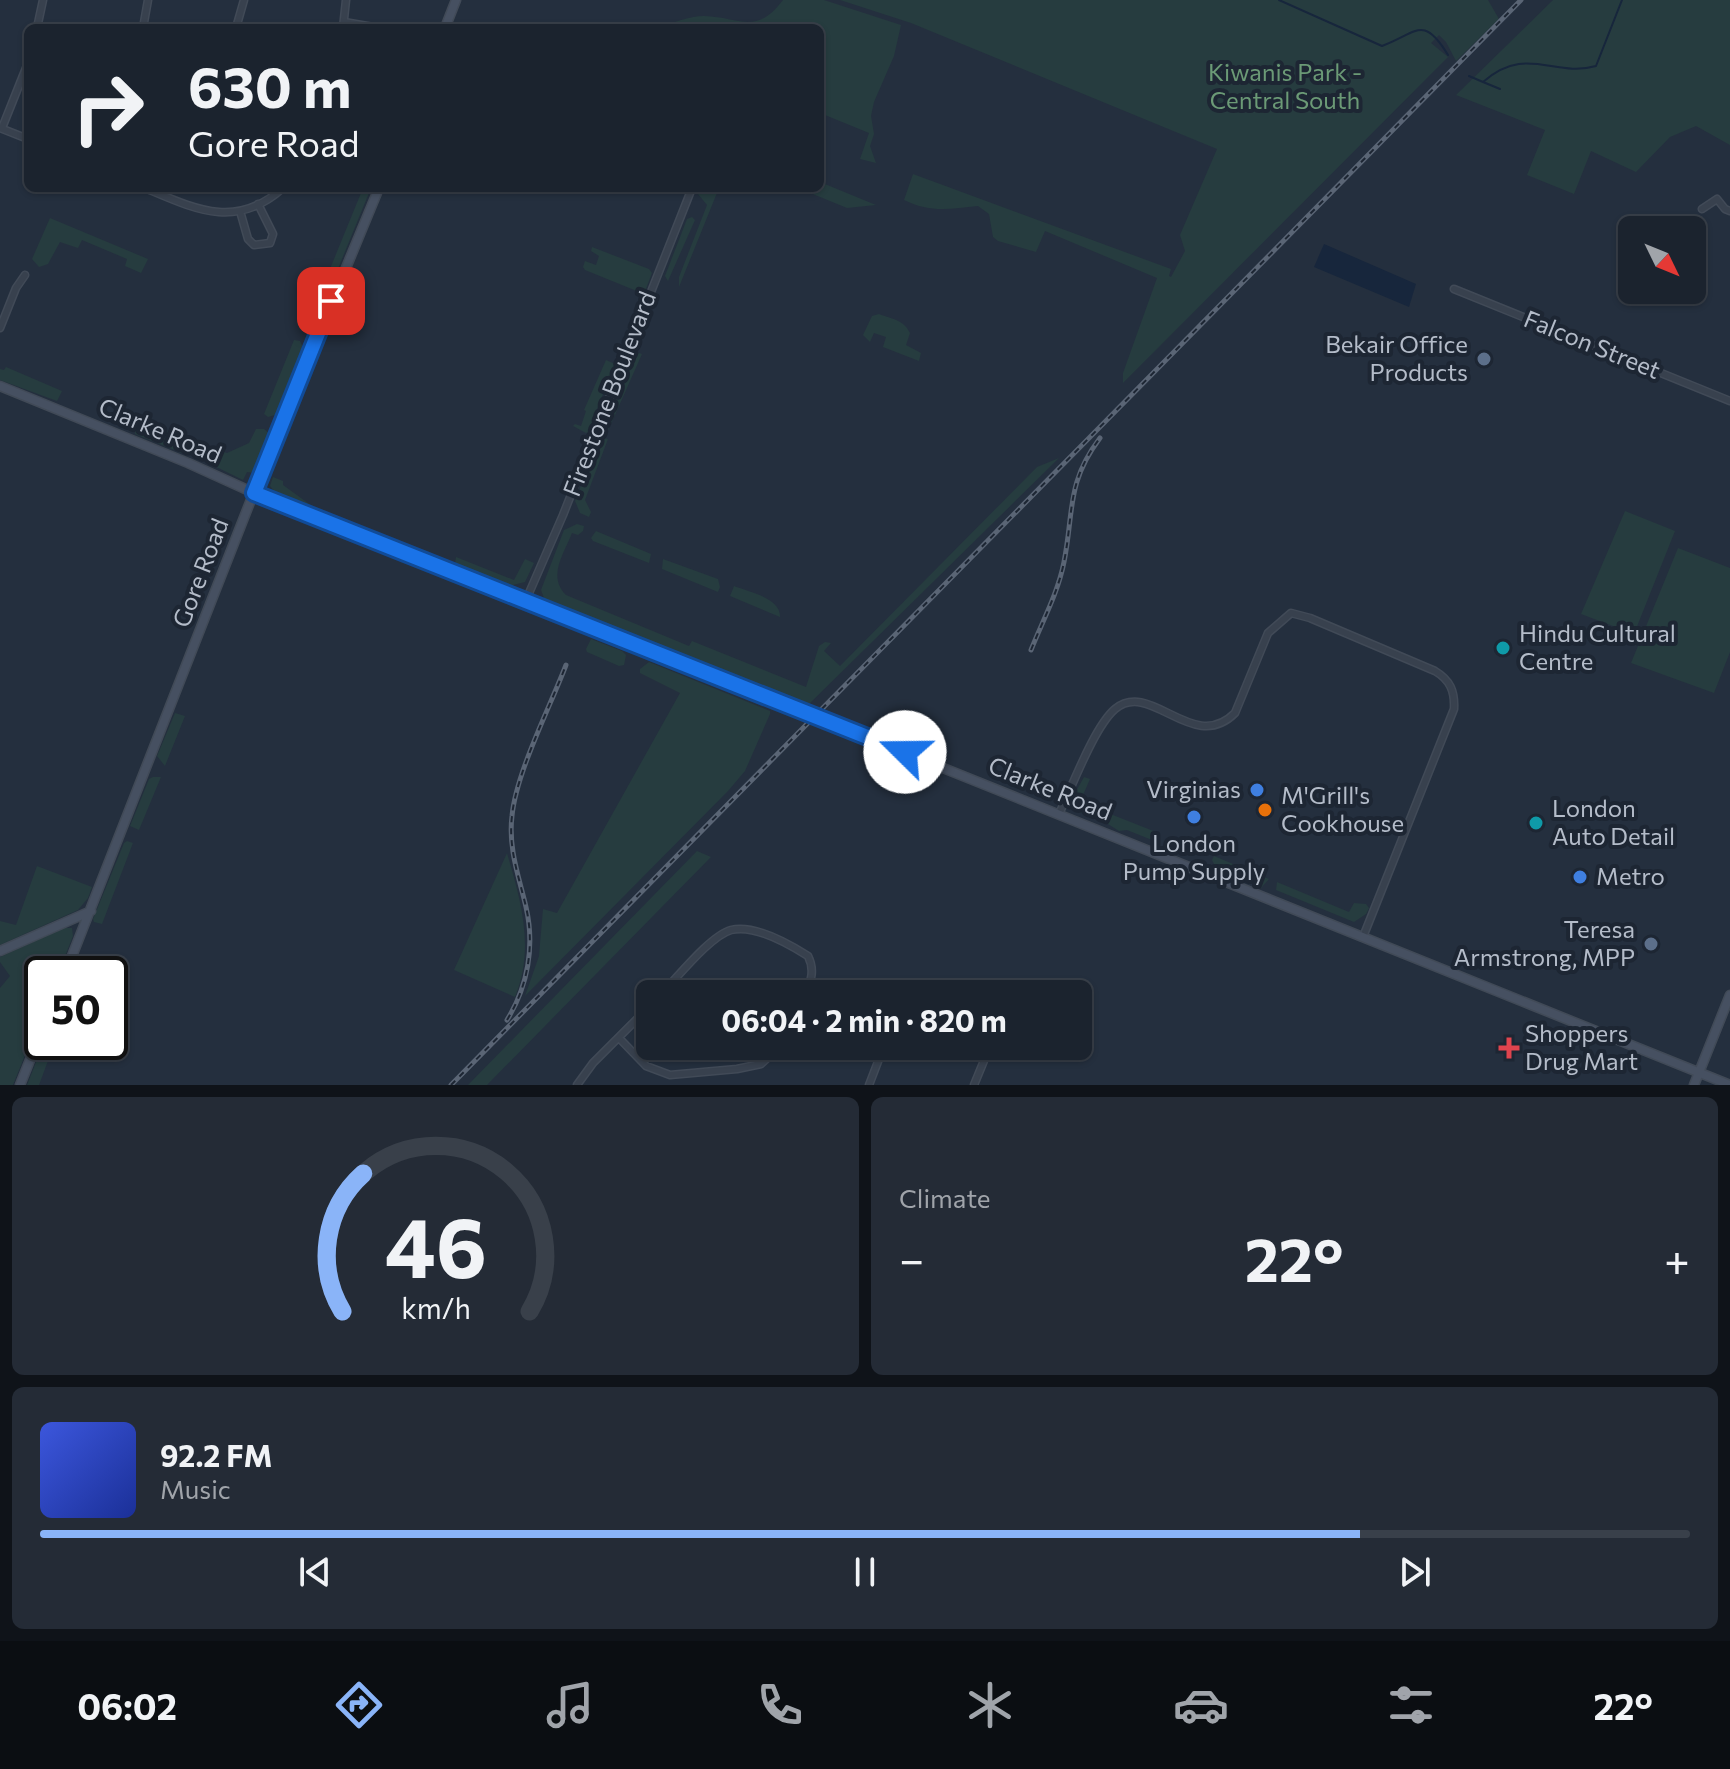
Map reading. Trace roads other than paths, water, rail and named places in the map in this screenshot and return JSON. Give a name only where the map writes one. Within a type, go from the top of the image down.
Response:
[{"type":"main road","points":[[447,24],[456,0]]},
{"type":"main road","name":"Gore Road","points":[[72,956],[254,493],[377,192]]},
{"type":"main road","name":"Clarke Road","points":[[0,386],[254,493],[1730,1085]]},
{"type":"main road","points":[[0,951],[91,911]]},
{"type":"main road","points":[[1694,1085],[1730,995]]},
{"type":"main road","points":[[20,1085],[30,1060]]},
{"type":"street","points":[[38,24],[43,0]]},
{"type":"street","points":[[144,24],[148,0]]},
{"type":"street","points":[[237,24],[244,0]]},
{"type":"street","points":[[343,24],[346,0]]},
{"type":"street","points":[[24,73],[1,128],[24,137]]},
{"type":"street","points":[[155,192],[210,213],[240,211],[272,198],[279,192]]},
{"type":"street","name":"Firestone Boulevard","points":[[526,600],[690,192]]},
{"type":"street","points":[[1702,209],[1717,199],[1730,211]]},
{"type":"street","points":[[240,211],[248,239],[254,245],[270,243],[273,234],[258,204]]},
{"type":"street","points":[[0,328],[16,288],[25,275]]},
{"type":"street","name":"Falcon Street","points":[[1454,289],[1730,401]]},
{"type":"street","points":[[1059,814],[1104,720],[1118,706],[1137,701],[1205,729],[1225,723],[1235,713],[1268,633],[1291,613],[1310,618],[1435,671],[1445,677],[1455,696],[1454,709],[1363,937]]},
{"type":"street","points":[[675,980],[712,942],[730,930],[749,929],[808,956],[813,966],[811,980]]},
{"type":"street","points":[[577,1085],[593,1063],[636,1020]]},
{"type":"street","points":[[619,1038],[636,1056]]},
{"type":"street","points":[[640,1060],[646,1066],[670,1075],[737,1069],[761,1064],[765,1060]]},
{"type":"street","points":[[869,1085],[879,1060]]},
{"type":"street","points":[[974,1085],[984,1060]]},
{"type":"water","points":[[1324,244],[1416,284],[1409,307],[1314,267]]},
{"type":"waterway","points":[[1279,0],[1382,46],[1412,32],[1425,31],[1432,34],[1448,55]]},
{"type":"waterway","points":[[1469,76],[1483,82],[1498,71],[1527,63],[1581,69],[1596,66],[1622,0]]},
{"type":"waterway","points":[[1483,82],[1500,89]]},
{"type":"railway","points":[[451,1085],[1521,0]]},
{"type":"railway","points":[[1031,650],[1061,574],[1076,484],[1081,469],[1100,438]]},
{"type":"railway","points":[[507,1020],[525,980],[530,936],[515,862],[512,816],[527,760],[566,665]]},
{"type":"place","name":"Bekair Office Products","points":[[1484,359]]},
{"type":"place","name":"Hindu Cultural Centre","points":[[1503,648]]},
{"type":"place","name":"Virginias","points":[[1257,790]]},
{"type":"place","name":"M'Grill's Cookhouse","points":[[1265,810]]},
{"type":"place","name":"London Pump Supply","points":[[1194,817]]},
{"type":"place","name":"London Auto Detail","points":[[1536,823]]},
{"type":"place","name":"Metro","points":[[1580,877]]},
{"type":"place","name":"Teresa Armstrong, MPP","points":[[1651,944]]},
{"type":"place","name":"Shoppers Drug Mart","points":[[1509,1048]]},
{"type":"park label","name":"Kiwanis Park - Central South","points":[[1285,87]]}]
